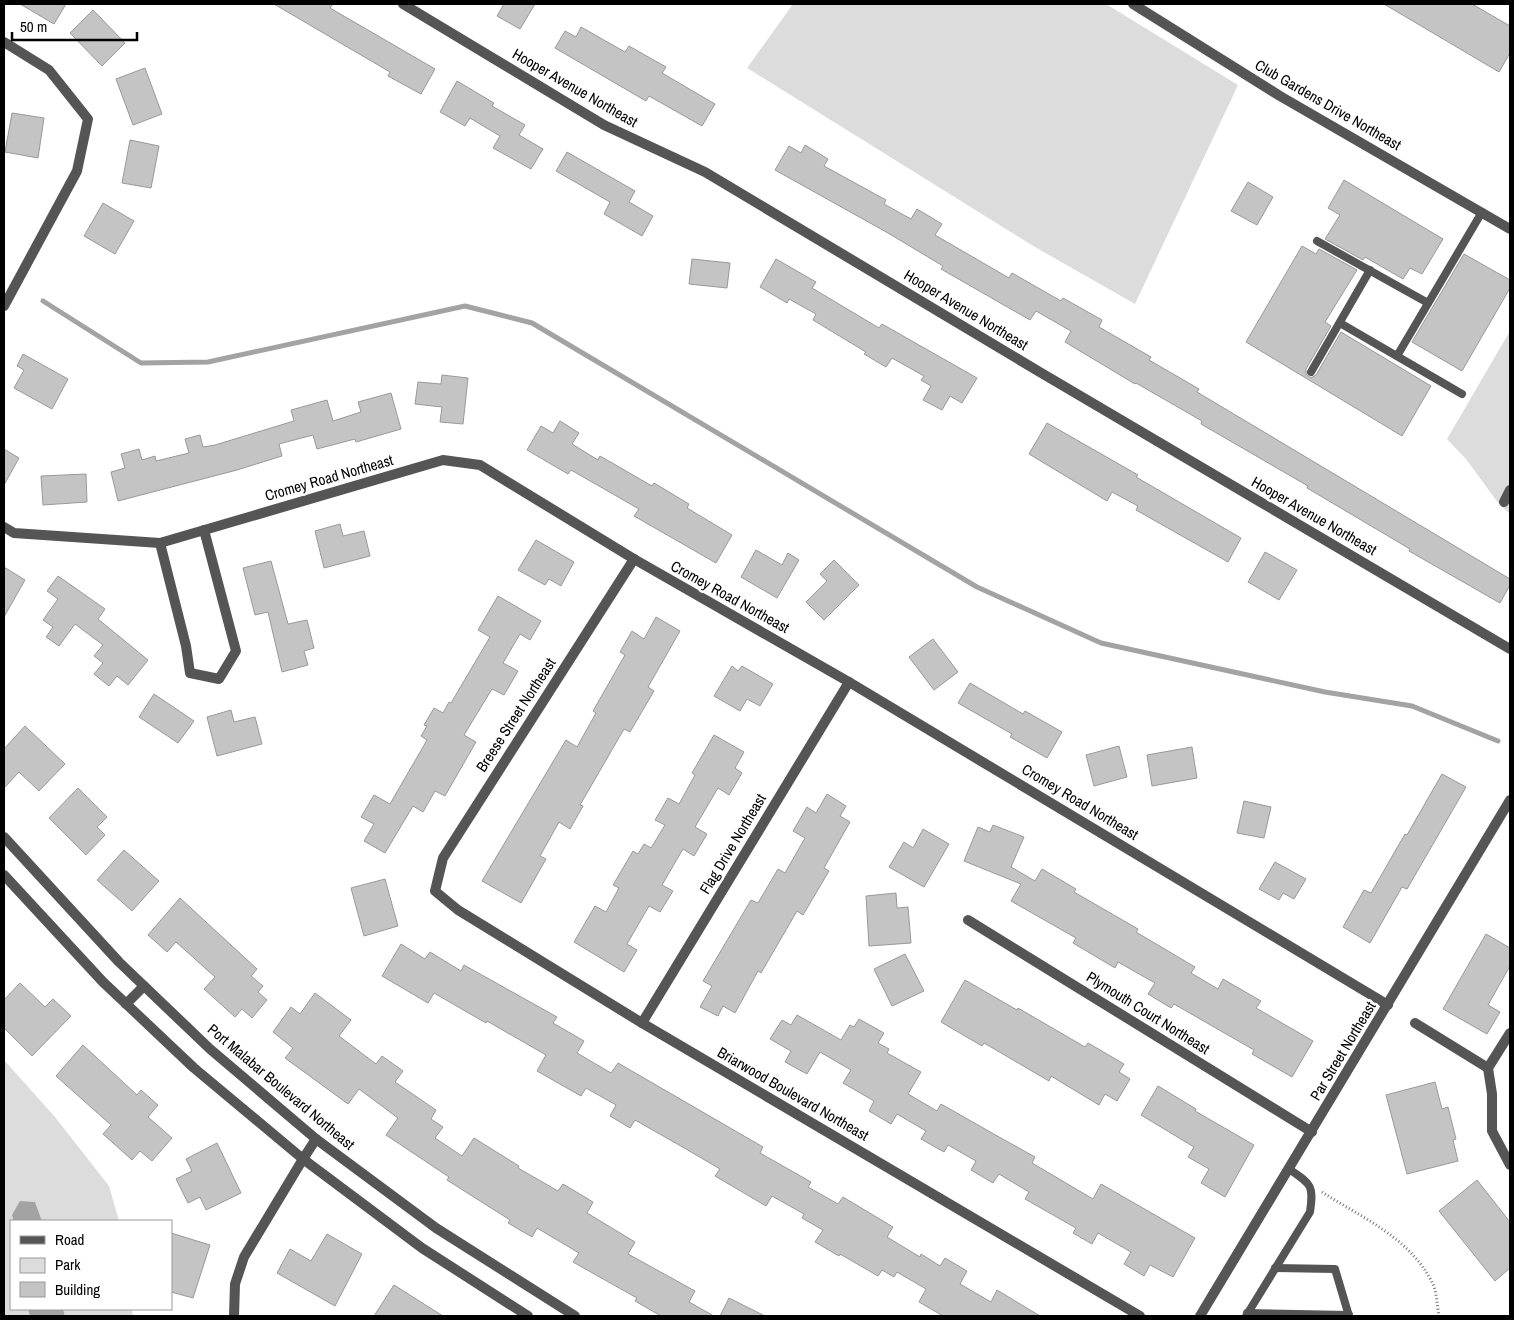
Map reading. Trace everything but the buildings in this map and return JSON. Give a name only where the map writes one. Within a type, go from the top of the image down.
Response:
[{"type":"street","name":"Hooper Avenue Northeast","points":[[403,4],[604,125],[705,172],[1510,649]]},
{"type":"street","name":"Club Gardens Drive Northeast","points":[[1132,4],[1280,96],[1510,229]]},
{"type":"street","points":[[4,42],[49,70],[88,119],[77,171],[4,306]]},
{"type":"street","name":"Cromey Road Northeast","points":[[4,527],[14,533],[160,543],[443,460],[480,465],[634,560],[849,682],[1388,1005]]},
{"type":"street","points":[[1504,502],[1510,490]]},
{"type":"street","points":[[160,543],[186,646],[190,673],[219,678],[236,651],[204,530]]},
{"type":"street","name":"Breese Street Northeast","points":[[435,891],[442,858],[634,560]]},
{"type":"street","name":"Flag Drive Northeast","points":[[642,1023],[849,682]]},
{"type":"street","name":"Par Street Northeast","points":[[1200,1316],[1510,800]]},
{"type":"street","name":"Port Malabar Boulevard Northeast","points":[[4,837],[119,962],[210,1049],[316,1138],[436,1228],[568,1315]]},
{"type":"street","points":[[4,874],[103,982],[194,1068],[302,1159],[422,1248],[528,1316]]},
{"type":"street","name":"Briarwood Boulevard Northeast","points":[[435,891],[458,910],[642,1023],[1140,1316]]},
{"type":"street","name":"Plymouth Court Northeast","points":[[968,920],[1312,1132]]},
{"type":"street","points":[[126,1004],[144,986]]},
{"type":"street","points":[[1416,1023],[1488,1068]]},
{"type":"street","points":[[1510,1033],[1488,1068],[1492,1094],[1492,1131],[1510,1164]]},
{"type":"street","points":[[234,1316],[235,1284],[244,1257],[316,1138]]},
{"type":"lane","points":[[1397,356],[1482,212]]},
{"type":"lane","points":[[1317,241],[1428,303]]},
{"type":"lane","points":[[1310,372],[1370,270]]},
{"type":"lane","points":[[1340,323],[1462,394]]},
{"type":"lane","points":[[1246,1315],[1310,1212],[1313,1193],[1307,1182],[1289,1169]]},
{"type":"lane","points":[[1246,1315],[1349,1316],[1335,1269],[1275,1268]]},
{"type":"path","points":[[1307,1182],[1380,1226],[1410,1250],[1433,1283],[1439,1316]]},
{"type":"green space","points":[[793,4],[1106,4],[1238,85],[1135,304],[1035,247],[747,68]]},
{"type":"green space","points":[[1510,331],[1510,514],[1499,504],[1466,459],[1447,439]]},
{"type":"green space","points":[[4,1060],[55,1117],[109,1186],[119,1220],[42,1220],[35,1202],[12,1215],[12,1220],[10,1220],[10,1310],[28,1310],[30,1316],[4,1316]]},
{"type":"green space","points":[[63,1310],[132,1310],[133,1316],[65,1316]]},
{"type":"shaded area","points":[[20,1201],[35,1202],[42,1220],[13,1220],[12,1215]]},
{"type":"shaded area","points":[[28,1310],[63,1310],[65,1316],[30,1316]]},
{"type":"waterway","points":[[43,301],[141,363],[208,362],[465,306],[532,323],[977,587],[1101,643],[1325,692],[1412,706],[1498,741]]}]
